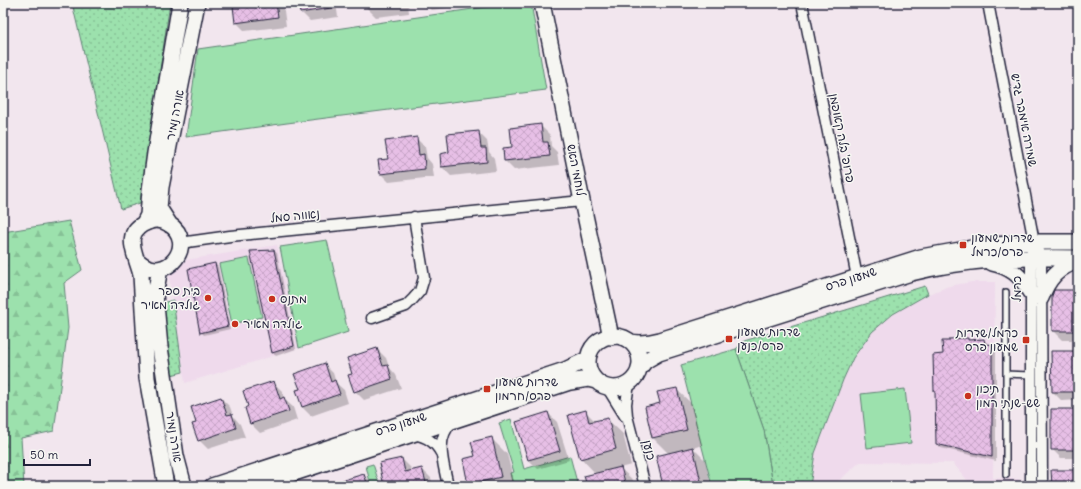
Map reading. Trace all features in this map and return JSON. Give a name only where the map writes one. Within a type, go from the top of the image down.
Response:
[{"type":"street","name":"אורה נמיר","points":[[144,224],[148,215],[155,153],[180,3]]},
{"type":"street","name":"אורה נמיר","points":[[170,225],[159,208],[161,187],[197,3]]},
{"type":"street","name":"לוחמי האש","points":[[542,3],[611,337]]},
{"type":"street","name":"פרופ' בלה קאופמן","points":[[802,3],[857,277]]},
{"type":"street","name":"שמירה אימבר גדיש","points":[[988,3],[1034,242]]},
{"type":"street","name":"נאווה סמל","points":[[180,243],[230,236],[582,201]]},
{"type":"street","points":[[372,318],[406,306],[420,290],[424,278],[414,217]]},
{"type":"street","points":[[157,220],[170,225],[179,236],[180,243],[180,249],[175,260],[166,267],[160,269],[148,268],[138,261],[132,250],[132,238],[139,227],[144,224],[157,220]]},
{"type":"street","name":"שמעון פרס","points":[[630,342],[646,343],[660,340],[914,259],[983,246],[1034,242],[1078,242]]},
{"type":"street","name":"כרמל","points":[[1034,242],[1042,486]]},
{"type":"street","points":[[638,369],[645,361],[659,353],[886,280],[934,268],[953,264],[983,261],[1035,258],[1078,260]]},
{"type":"street","points":[[983,261],[1011,269],[1018,274],[1036,295],[1053,275],[1078,260]]},
{"type":"street","name":"אורה נמיר","points":[[138,261],[141,275],[147,378],[166,486]]},
{"type":"street","name":"אורה נמיר","points":[[160,269],[155,294],[160,346],[176,456],[184,486]]},
{"type":"street","name":"כרמל","points":[[1031,486],[1031,375],[1036,295]]},
{"type":"street","points":[[611,337],[624,339],[630,342],[639,357],[636,376],[629,383],[618,388],[601,384],[589,371],[588,359],[590,353],[598,342],[604,338],[611,337]]},
{"type":"street","name":"שמעון פרס","points":[[212,486],[558,373],[588,359]]},
{"type":"street","name":"שמעון פרס","points":[[255,486],[453,422],[570,382],[588,379],[601,384]]},
{"type":"street","name":"כנען","points":[[629,383],[626,404],[628,421],[645,486]]},
{"type":"street","name":"כנען","points":[[601,384],[628,421]]},
{"type":"street","points":[[448,486],[441,453],[441,445],[445,430],[453,422]]},
{"type":"street","points":[[414,434],[427,438],[433,442],[441,453]]},
{"type":"lane","points":[[1006,292],[1006,475]]},
{"type":"lane","points":[[1006,374],[1031,375]]},
{"type":"shaded area","name":"גולדה מאיר","points":[[277,245],[299,348],[185,383],[169,276],[186,260]]},
{"type":"shaded area","points":[[971,282],[995,282],[993,478],[1019,479],[1019,486],[972,486],[953,463],[860,462],[833,486],[810,486],[815,453],[843,380],[853,358],[872,332],[893,314],[924,296],[949,286]]},
{"type":"green space","points":[[72,3],[170,3],[140,203],[121,209]]},
{"type":"green space","points":[[514,3],[531,3],[546,90],[186,137],[198,49]]},
{"type":"green space","points":[[69,221],[82,270],[64,283],[68,328],[54,431],[21,438],[24,486],[3,486],[3,232]]},
{"type":"green space","points":[[327,240],[348,332],[299,348],[280,247]]},
{"type":"green space","points":[[249,258],[262,317],[232,324],[219,264]]},
{"type":"green space","points":[[925,286],[928,294],[893,314],[872,332],[853,358],[815,453],[810,486],[773,486],[764,430],[736,349],[744,341]]},
{"type":"green space","points":[[173,300],[183,372],[164,377],[155,305]]},
{"type":"green space","points":[[736,349],[764,430],[773,486],[712,486],[681,365]]},
{"type":"green space","points":[[905,389],[911,443],[867,448],[861,394]]},
{"type":"green space","points":[[511,419],[524,469],[570,456],[578,486],[513,486],[510,473],[514,472],[499,423]]},
{"type":"green space","points":[[373,464],[380,486],[371,486],[366,466]]},
{"type":"building","points":[[237,3],[276,3],[278,17],[235,23],[233,6],[237,6]]},
{"type":"building","points":[[298,3],[337,3],[337,7],[300,13]]},
{"type":"building","points":[[541,124],[543,142],[548,142],[550,156],[504,161],[503,148],[512,147],[510,128]]},
{"type":"building","points":[[479,131],[481,148],[486,148],[487,162],[441,167],[440,154],[449,152],[447,134]]},
{"type":"building","points":[[417,137],[419,155],[424,154],[425,169],[380,174],[378,160],[388,159],[385,141]]},
{"type":"building","name":"מתנס","points":[[274,250],[294,346],[272,353],[250,251]]},
{"type":"building","name":"בית ספר גולדה מאיר","points":[[215,263],[228,326],[200,333],[188,269]]},
{"type":"building","points":[[1054,290],[1078,290],[1078,331],[1052,331],[1052,296]]},
{"type":"building","name":"תיכון שש-שנתי רמון","points":[[968,338],[968,340],[984,339],[985,345],[992,344],[992,457],[936,444],[933,355],[943,354],[942,341]]},
{"type":"building","points":[[377,348],[383,366],[388,365],[392,379],[354,392],[348,375],[352,374],[347,358]]},
{"type":"building","points":[[1051,351],[1078,351],[1078,392],[1052,392]]},
{"type":"building","points":[[325,363],[331,382],[335,380],[340,394],[302,407],[296,390],[300,389],[294,374]]},
{"type":"building","points":[[274,381],[280,399],[284,397],[289,411],[250,424],[245,408],[248,406],[243,391]]},
{"type":"building","points":[[677,388],[687,430],[652,438],[645,407],[660,403],[657,392]]},
{"type":"building","points":[[221,397],[227,415],[232,414],[236,428],[198,441],[192,424],[196,423],[191,407]]},
{"type":"building","points":[[1051,409],[1078,409],[1078,450],[1051,450]]},
{"type":"building","points":[[586,410],[589,422],[608,418],[616,449],[580,459],[568,415]]},
{"type":"building","points":[[548,412],[560,451],[528,460],[516,422]]},
{"type":"building","points":[[492,437],[501,477],[468,485],[463,459],[475,456],[471,442]]},
{"type":"building","points":[[693,447],[701,482],[683,486],[663,486],[656,456]]},
{"type":"building","points":[[402,458],[405,472],[422,468],[427,486],[384,486],[379,463]]},
{"type":"building","points":[[621,467],[626,486],[587,486],[584,476]]},
{"type":"building","points":[[1051,470],[1078,470],[1078,486],[1052,486]]},
{"type":"building","points":[[364,474],[368,486],[330,486],[330,484]]},
{"type":"place","name":"שדרות שמעון פרס/כרמל","points":[[963,245]]},
{"type":"place","name":"בית ספר גולדה מאיר","points":[[208,298]]},
{"type":"place","name":"מתנס","points":[[272,299]]},
{"type":"place","name":"גולדה מאיר","points":[[235,324]]},
{"type":"place","name":"שדרות שמעון פרס/כנען","points":[[729,339]]},
{"type":"place","name":"כרמל/שדרות שמעון פרס","points":[[1026,340]]},
{"type":"place","name":"שדרות שמעון פרס/חרמון","points":[[487,389]]},
{"type":"place","name":"תיכון שש-שנתי רמון","points":[[968,396]]}]
